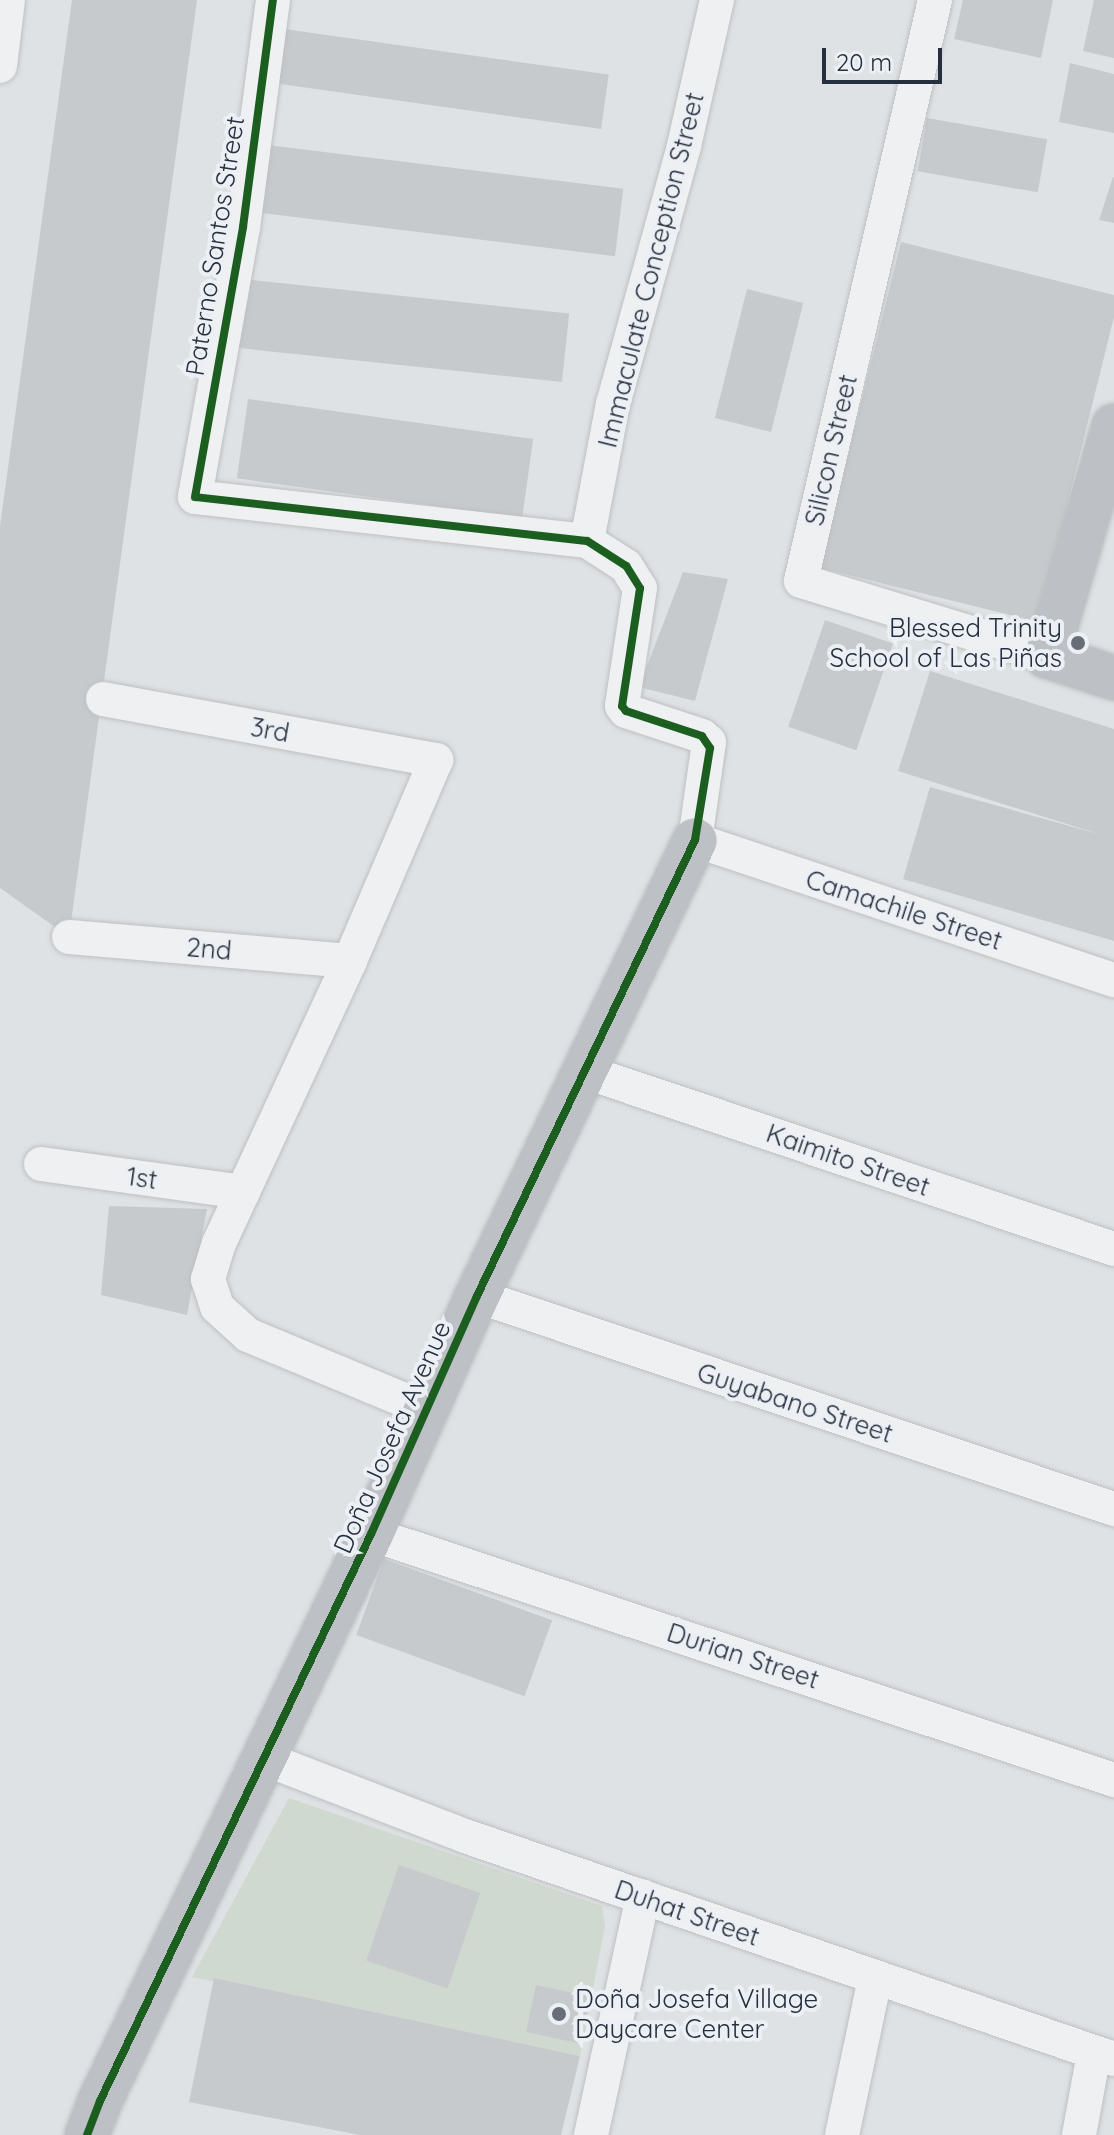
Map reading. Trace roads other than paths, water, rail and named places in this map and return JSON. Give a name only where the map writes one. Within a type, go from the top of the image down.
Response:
[{"type":"street","points":[[0,63],[8,0]]},
{"type":"street","name":"Paterno Santos Street","points":[[273,0],[243,227],[195,497],[587,541]]},
{"type":"street","name":"Immaculate Conception Street","points":[[587,541],[613,404],[673,189],[717,0]]},
{"type":"street","name":"Silicon Street","points":[[935,0],[801,581],[1114,678]]},
{"type":"street","points":[[1047,656],[1114,426]]},
{"type":"street","name":"Doña Josefa Avenue","points":[[87,2135],[371,1534],[477,1296],[695,840],[710,748],[702,736],[626,711],[622,706],[640,588],[626,566],[587,541]]},
{"type":"street","name":"3rd","points":[[103,699],[436,760],[350,961]]},
{"type":"street","name":"Camachile Street","points":[[695,840],[1114,980]]},
{"type":"street","name":"2nd","points":[[69,937],[350,961]]},
{"type":"street","points":[[350,961],[219,1243],[208,1279],[217,1307],[248,1335],[426,1409]]},
{"type":"street","name":"Kaimito Street","points":[[583,1071],[1114,1249]]},
{"type":"street","name":"1st","points":[[41,1164],[243,1192]]},
{"type":"street","name":"Guyabano Street","points":[[477,1296],[1114,1509]]},
{"type":"street","name":"Durian Street","points":[[371,1534],[1114,1780]]},
{"type":"street","name":"Duhat Street","points":[[263,1758],[465,1836],[1104,2056]]},
{"type":"street","points":[[591,2135],[643,1897]]},
{"type":"street","points":[[842,2135],[875,1978]]},
{"type":"street","points":[[1079,2135],[1104,2056]]},
{"type":"place","name":"Blessed Trinity School of Las Piñas","points":[[1078,643]]},
{"type":"place","name":"Doña Josefa Village Daycare Center","points":[[559,2014]]}]
